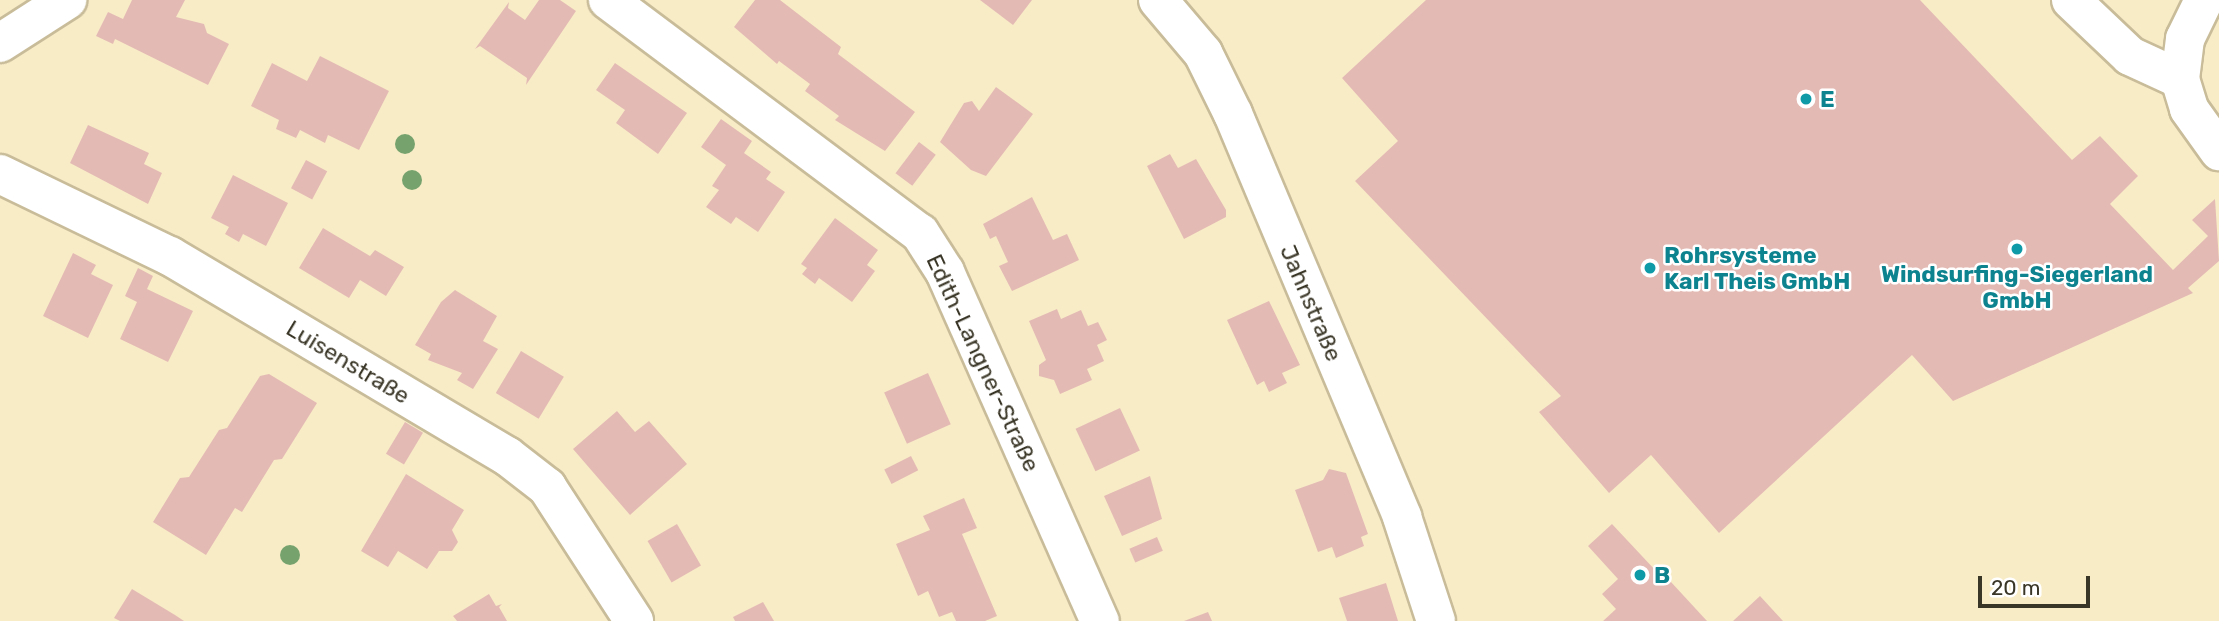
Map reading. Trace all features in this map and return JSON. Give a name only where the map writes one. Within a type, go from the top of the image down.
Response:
[{"type":"street","points":[[0,43],[67,0]]},
{"type":"street","name":"Edith-Langner-Straße","points":[[608,0],[920,233],[945,272],[1100,621]]},
{"type":"street","name":"Jahnstraße","points":[[1158,0],[1203,53],[1233,114],[1402,517],[1436,621]]},
{"type":"street","points":[[2071,0],[2130,56],[2180,70]]},
{"type":"street","points":[[2204,0],[2180,70],[2189,109],[2219,151]]},
{"type":"street","name":"Luisenstraße","points":[[0,174],[170,256],[507,456],[547,487],[634,621]]},
{"type":"building","points":[[132,0],[185,0],[176,17],[204,24],[207,33],[229,44],[208,85],[115,39],[113,44],[96,36],[108,12],[123,19]]},
{"type":"building","points":[[539,0],[560,0],[576,11],[526,85],[527,78],[480,46],[475,49],[509,2],[508,8],[525,20]]},
{"type":"building","points":[[755,0],[780,0],[841,47],[838,54],[915,112],[885,151],[835,120],[839,116],[805,91],[810,84],[779,61],[777,64],[734,27]]},
{"type":"building","points":[[980,0],[1032,0],[1013,25]]},
{"type":"building","name":"Rohrsysteme Karl Theis GmbH","points":[[1426,0],[1920,0],[2072,160],[2100,136],[2138,176],[2110,204],[2173,270],[2208,236],[2192,220],[2215,199],[2219,261],[2188,288],[2193,293],[1953,401],[1912,355],[1719,533],[1651,455],[1609,493],[1539,412],[1561,396],[1355,181],[1398,141],[1342,78]]},
{"type":"building","points":[[320,56],[389,91],[359,150],[328,135],[325,143],[300,130],[296,138],[276,129],[279,120],[251,106],[272,63],[307,81]]},
{"type":"building","points":[[615,63],[687,113],[658,154],[616,123],[625,110],[596,90]]},
{"type":"building","points":[[996,87],[1033,114],[986,176],[971,170],[940,142],[964,103],[972,101],[979,111]]},
{"type":"building","points":[[721,119],[752,141],[744,153],[771,172],[766,179],[785,192],[758,232],[736,217],[731,224],[706,207],[719,190],[712,186],[726,165],[701,147]]},
{"type":"building","points":[[88,125],[149,153],[144,164],[162,173],[148,204],[70,163]]},
{"type":"building","points":[[919,142],[936,155],[912,186],[896,173]]},
{"type":"building","points":[[1170,154],[1178,168],[1196,159],[1226,210],[1226,217],[1184,239],[1147,166]]},
{"type":"building","points":[[306,160],[327,171],[312,200],[291,188]]},
{"type":"building","points":[[233,175],[288,203],[266,246],[243,234],[239,242],[225,234],[229,227],[211,218]]},
{"type":"building","points":[[1032,197],[1053,240],[1067,234],[1079,260],[1012,291],[999,266],[1008,262],[996,236],[990,239],[983,224]]},
{"type":"building","points":[[835,218],[878,250],[867,265],[875,271],[852,302],[819,278],[815,284],[802,274],[807,268],[801,264]]},
{"type":"building","points":[[323,228],[370,256],[375,250],[404,267],[386,296],[360,280],[349,298],[299,268]]},
{"type":"building","points":[[73,253],[96,265],[91,274],[113,285],[88,338],[43,316]]},
{"type":"building","points":[[138,268],[153,276],[147,289],[193,311],[168,362],[120,339],[137,302],[125,296]]},
{"type":"building","points":[[455,290],[497,316],[483,341],[498,349],[473,389],[457,380],[462,373],[428,360],[431,354],[415,345],[441,302]]},
{"type":"building","points":[[1269,301],[1300,365],[1282,373],[1287,383],[1269,392],[1264,381],[1257,385],[1227,320]]},
{"type":"building","points":[[1057,309],[1061,319],[1081,310],[1088,326],[1098,322],[1107,340],[1097,345],[1104,361],[1087,369],[1092,380],[1060,394],[1054,380],[1039,376],[1039,365],[1046,360],[1029,321]]},
{"type":"building","points":[[521,351],[564,377],[539,419],[496,393]]},
{"type":"building","points":[[928,373],[951,424],[907,444],[884,393]]},
{"type":"building","points":[[269,374],[317,403],[282,459],[274,460],[242,512],[235,508],[206,555],[153,522],[180,478],[189,477],[219,430],[227,428],[260,376]]},
{"type":"building","points":[[1120,408],[1140,451],[1095,471],[1076,429]]},
{"type":"building","points":[[617,411],[635,432],[649,421],[687,464],[630,515],[573,449]]},
{"type":"building","points":[[405,422],[423,433],[404,465],[386,454]]},
{"type":"building","points":[[911,456],[918,470],[892,484],[884,470]]},
{"type":"building","points":[[1329,469],[1346,473],[1368,534],[1361,537],[1364,546],[1336,558],[1332,547],[1318,552],[1295,490],[1323,480]]},
{"type":"building","points":[[406,474],[464,510],[452,530],[458,542],[452,551],[439,551],[427,569],[398,551],[388,567],[361,551]]},
{"type":"building","points":[[1150,476],[1162,519],[1122,536],[1104,496]]},
{"type":"building","points":[[964,498],[977,528],[962,534],[997,616],[985,621],[956,621],[952,612],[939,617],[928,591],[918,596],[896,544],[930,530],[923,516]]},
{"type":"building","points":[[677,524],[701,566],[672,583],[648,541]]},
{"type":"building","name":"B","points":[[1612,524],[1707,621],[1603,621],[1616,609],[1602,594],[1618,579],[1588,546]]},
{"type":"building","points":[[1157,537],[1163,551],[1135,563],[1129,549]]},
{"type":"building","points":[[1386,583],[1398,621],[1347,621],[1339,598]]},
{"type":"building","points":[[132,589],[184,621],[120,621],[114,618]]},
{"type":"building","points":[[489,594],[496,606],[502,604],[499,607],[507,621],[457,621],[453,616]]},
{"type":"building","points":[[1760,596],[1783,621],[1733,621]]},
{"type":"building","points":[[763,602],[774,621],[735,621],[733,617]]},
{"type":"building","points":[[1208,612],[1212,621],[1184,621]]},
{"type":"place","name":"E","points":[[1806,99]]},
{"type":"place","name":"Windsurfing-Siegerland GmbH","points":[[2017,249]]},
{"type":"place","name":"Rohrsysteme Karl Theis GmbH","points":[[1650,268]]},
{"type":"place","name":"B","points":[[1640,575]]}]
